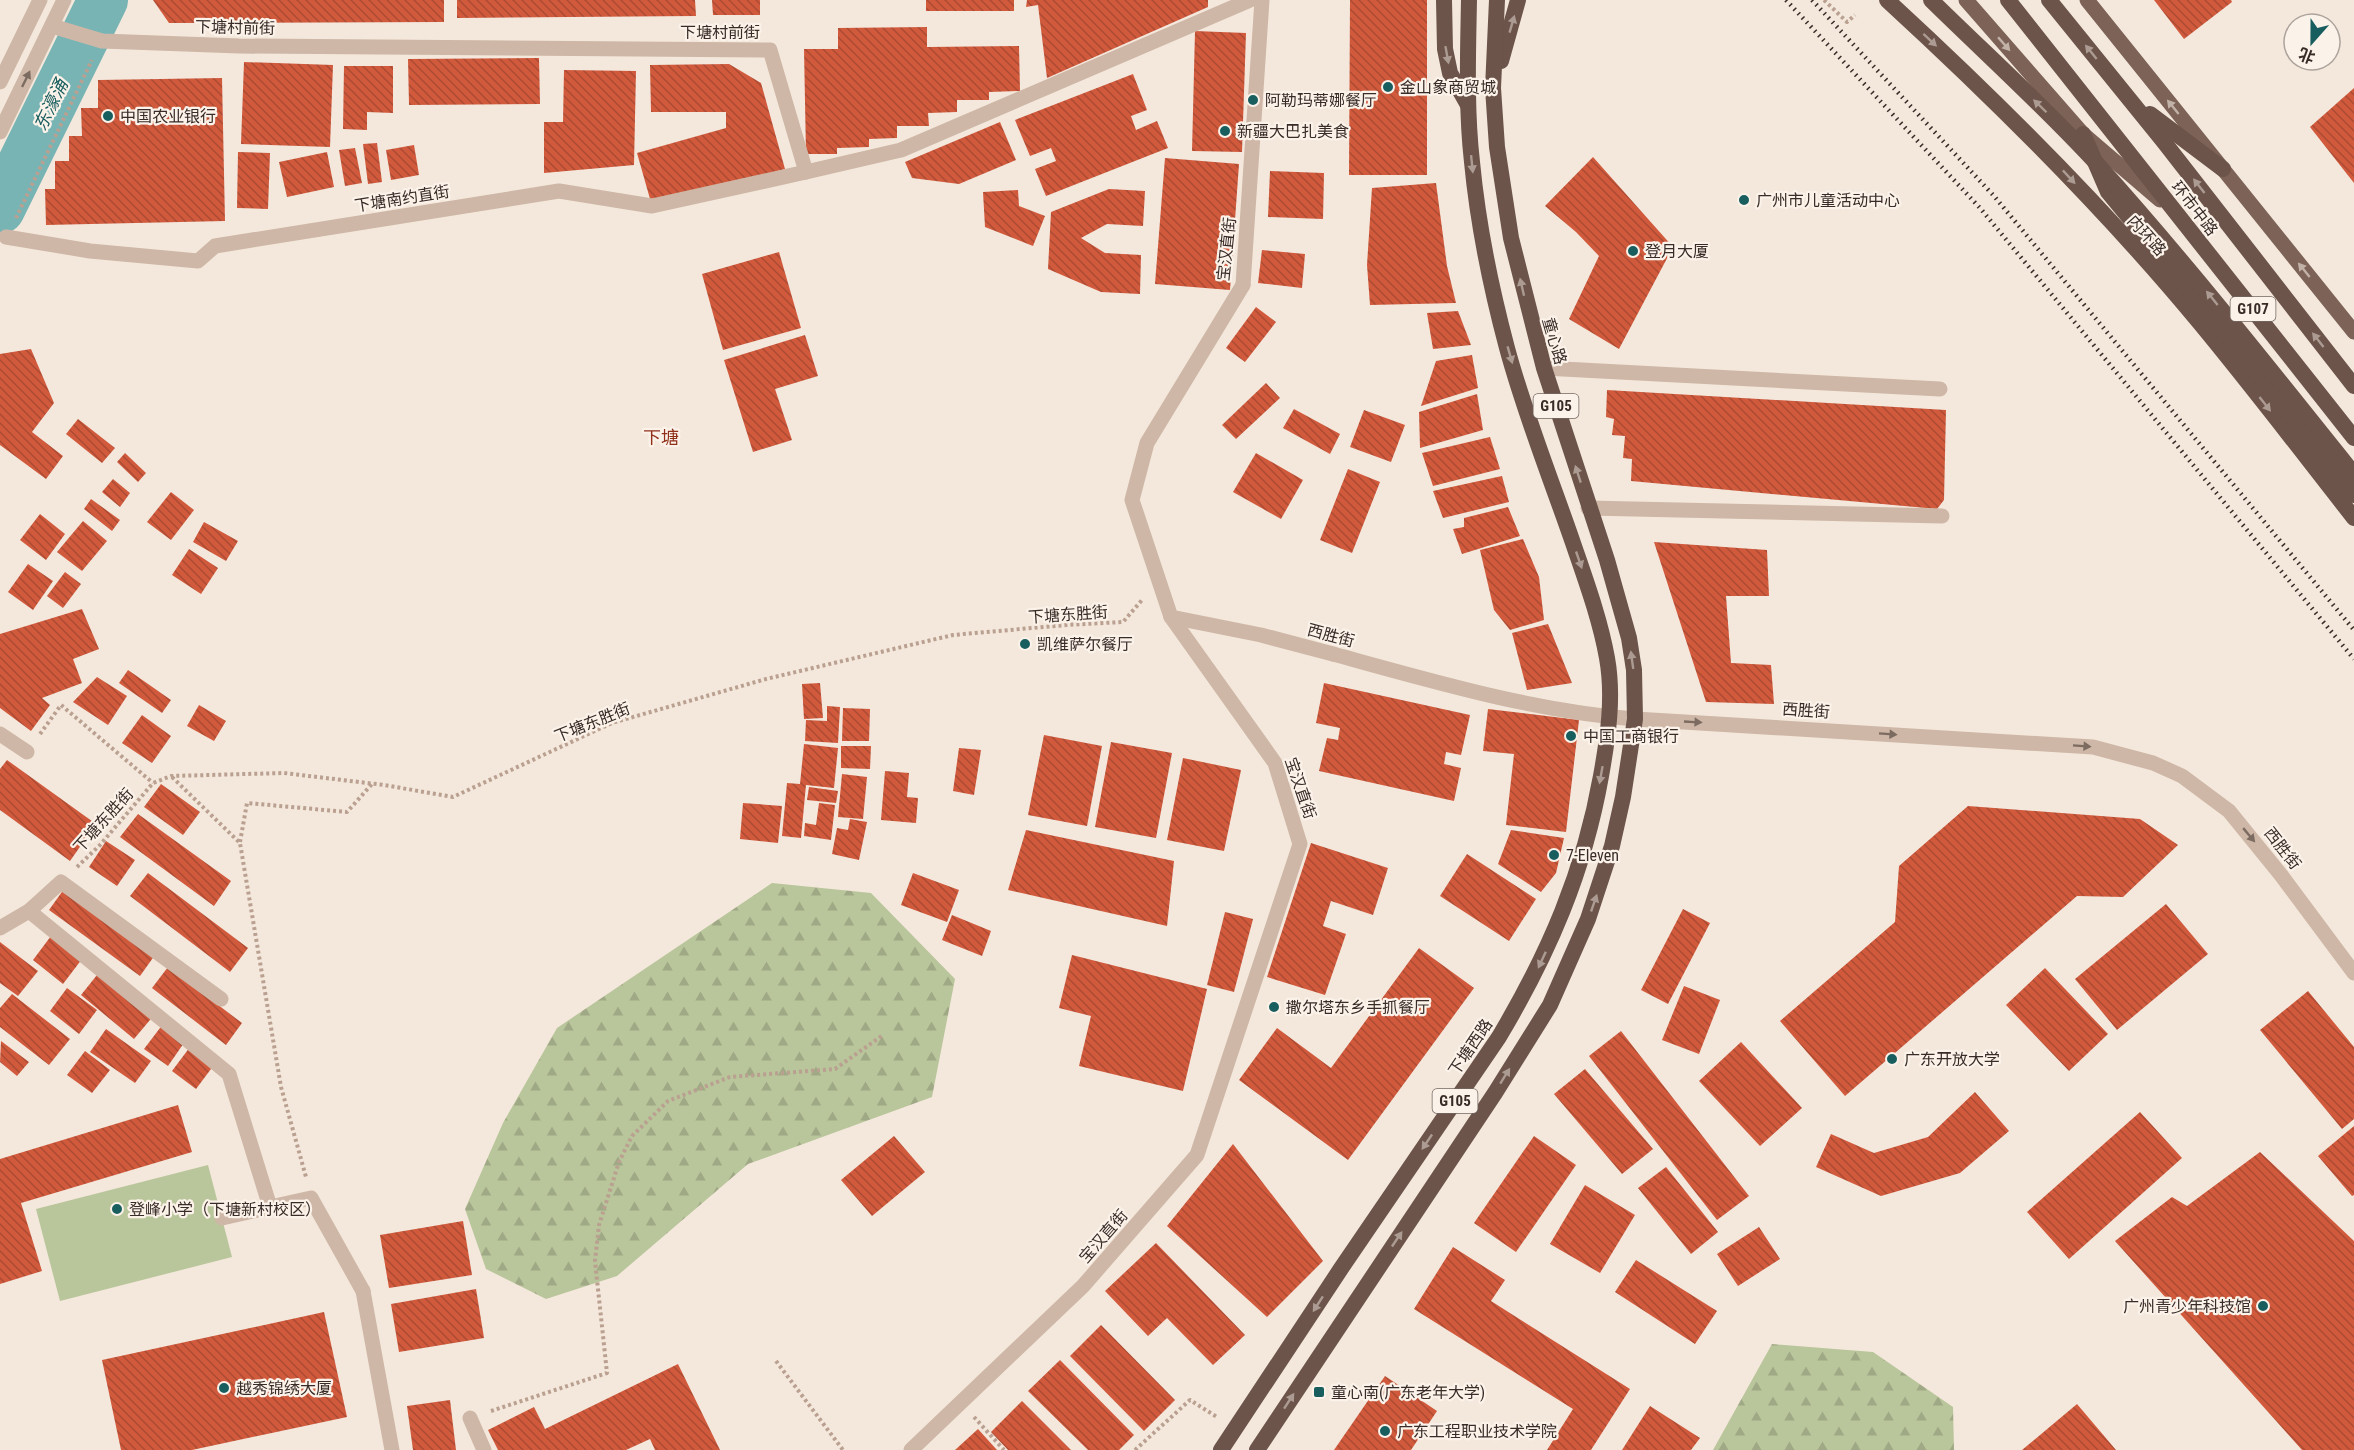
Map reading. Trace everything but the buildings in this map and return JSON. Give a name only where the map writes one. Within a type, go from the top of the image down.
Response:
[{"type":"highway","points":[[1444,0],[1445,49],[1450,73],[1468,106]]},
{"type":"highway","name":"G105","points":[[1469,0],[1468,106],[1477,203],[1498,309],[1520,391],[1596,615],[1607,658],[1610,717]]},
{"type":"highway","name":"童心路","points":[[1497,0],[1493,88],[1497,147],[1511,238],[1544,368],[1588,508],[1607,560],[1629,638],[1634,670],[1635,719]]},
{"type":"highway","points":[[1493,88],[1518,0]]},
{"type":"highway","name":"内环路","points":[[1887,0],[2050,157],[2125,238],[2198,321],[2354,518]]},
{"type":"highway","name":"内环路","points":[[1930,0],[2051,116],[2098,166],[2209,294],[2354,474]]},
{"type":"highway","name":"环市中路","points":[[2008,0],[2354,438]]},
{"type":"highway","name":"环市中路","points":[[2049,0],[2354,386]]},
{"type":"highway","points":[[2127,98],[2223,169]]},
{"type":"highway","points":[[2084,134],[2108,192],[2354,495]]},
{"type":"highway","points":[[2326,401],[2326,459]]},
{"type":"highway","name":"下塘西路","points":[[1221,1450],[1499,1036],[1539,967],[1557,929],[1583,854],[1598,791],[1610,717]]},
{"type":"highway","name":"G105","points":[[1257,1450],[1495,1093],[1550,1005],[1602,881],[1623,797],[1635,719]]},
{"type":"main road","points":[[1966,0],[2084,134],[2179,216]]},
{"type":"main road","points":[[2087,0],[2354,332]]},
{"type":"street","points":[[0,82],[40,0]]},
{"type":"street","points":[[0,132],[64,0]]},
{"type":"street","points":[[806,172],[901,150],[1250,0]]},
{"type":"street","name":"宝汉直街","points":[[911,1450],[1083,1286],[1197,1155],[1300,844],[1275,763],[1171,617],[1132,500],[1147,443],[1243,285],[1262,0]]},
{"type":"street","points":[[52,26],[102,40]]},
{"type":"street","name":"下塘村前街","points":[[102,40],[239,46],[770,50],[806,172]]},
{"type":"street","name":"下塘南约直街","points":[[6,237],[90,251],[198,261],[215,246],[559,191],[652,206],[806,172]]},
{"type":"street","points":[[1544,368],[1940,389]]},
{"type":"street","points":[[1588,508],[1942,516]]},
{"type":"street","name":"西胜街","points":[[1171,617],[1261,635],[1449,686],[1560,710],[1635,719],[2092,747],[2153,763],[2182,776],[2229,811],[2267,857],[2354,973]]},
{"type":"street","points":[[0,734],[27,752]]},
{"type":"street","points":[[0,928],[29,911],[61,882],[221,999]]},
{"type":"street","points":[[29,911],[229,1074],[270,1208]]},
{"type":"street","points":[[222,1218],[311,1198],[363,1291],[392,1450]]},
{"type":"street","points":[[470,1418],[484,1450]]},
{"type":"path","points":[[1824,0],[1848,22],[1855,15]]},
{"type":"path","points":[[6,237],[102,40]]},
{"type":"path","name":"下塘东胜街","points":[[61,882],[100,845],[153,783],[171,776],[284,773],[453,797],[612,723],[766,679],[952,635],[1123,622],[1159,580]]},
{"type":"path","points":[[27,752],[61,705],[153,783]]},
{"type":"path","points":[[171,776],[240,843]]},
{"type":"path","points":[[311,1198],[281,1087],[240,843],[247,803],[347,812],[372,784]]},
{"type":"path","points":[[470,1418],[607,1373],[595,1261],[599,1225],[619,1162],[632,1136],[668,1101],[730,1077],[835,1070],[883,1035]]},
{"type":"path","points":[[777,1361],[843,1450]]},
{"type":"path","points":[[1135,1450],[1190,1400],[1236,1428]]},
{"type":"path","points":[[961,1404],[1004,1450]]},
{"type":"green space","points":[[772,883],[871,893],[955,979],[932,1097],[748,1164],[617,1276],[546,1299],[486,1269],[465,1209],[503,1123],[557,1028]]},
{"type":"green space","points":[[208,1165],[232,1257],[60,1301],[36,1209]]},
{"type":"green space","points":[[1772,1344],[1873,1352],[1953,1407],[1954,1450],[1713,1450]]},
{"type":"waterway","name":"东濠涌","points":[[0,209],[103,0]]},
{"type":"railway","points":[[1786,0],[1980,208],[2354,659]]},
{"type":"railway","points":[[1812,0],[1994,196],[2354,630]]},
{"type":"place","name":"金山象商贸城","points":[[1388,87]]},
{"type":"place","name":"阿勒玛蒂娜餐厅","points":[[1253,100]]},
{"type":"place","name":"中国农业银行","points":[[108,116]]},
{"type":"place","name":"新疆大巴扎美食","points":[[1225,131]]},
{"type":"place","name":"广州市儿童活动中心","points":[[1744,200]]},
{"type":"place","name":"登月大厦","points":[[1633,251]]},
{"type":"place","name":"凯维萨尔餐厅","points":[[1025,644]]},
{"type":"place","name":"中国工商银行","points":[[1571,736]]},
{"type":"place","name":"7-Eleven","points":[[1554,855]]},
{"type":"place","name":"撒尔塔东乡手抓餐厅","points":[[1274,1007]]},
{"type":"place","name":"广东开放大学","points":[[1892,1059]]},
{"type":"place","name":"登峰小学（下塘新村校区）","points":[[117,1209]]},
{"type":"place","name":"广州青少年科技馆","points":[[2263,1306]]},
{"type":"place","name":"越秀锦绣大厦","points":[[224,1388]]},
{"type":"place","name":"童心南(广东老年大学)","points":[[1319,1392]]},
{"type":"place","name":"广东工程职业技术学院","points":[[1385,1431]]},
{"type":"district","name":"下塘","points":[[661,438]]}]
